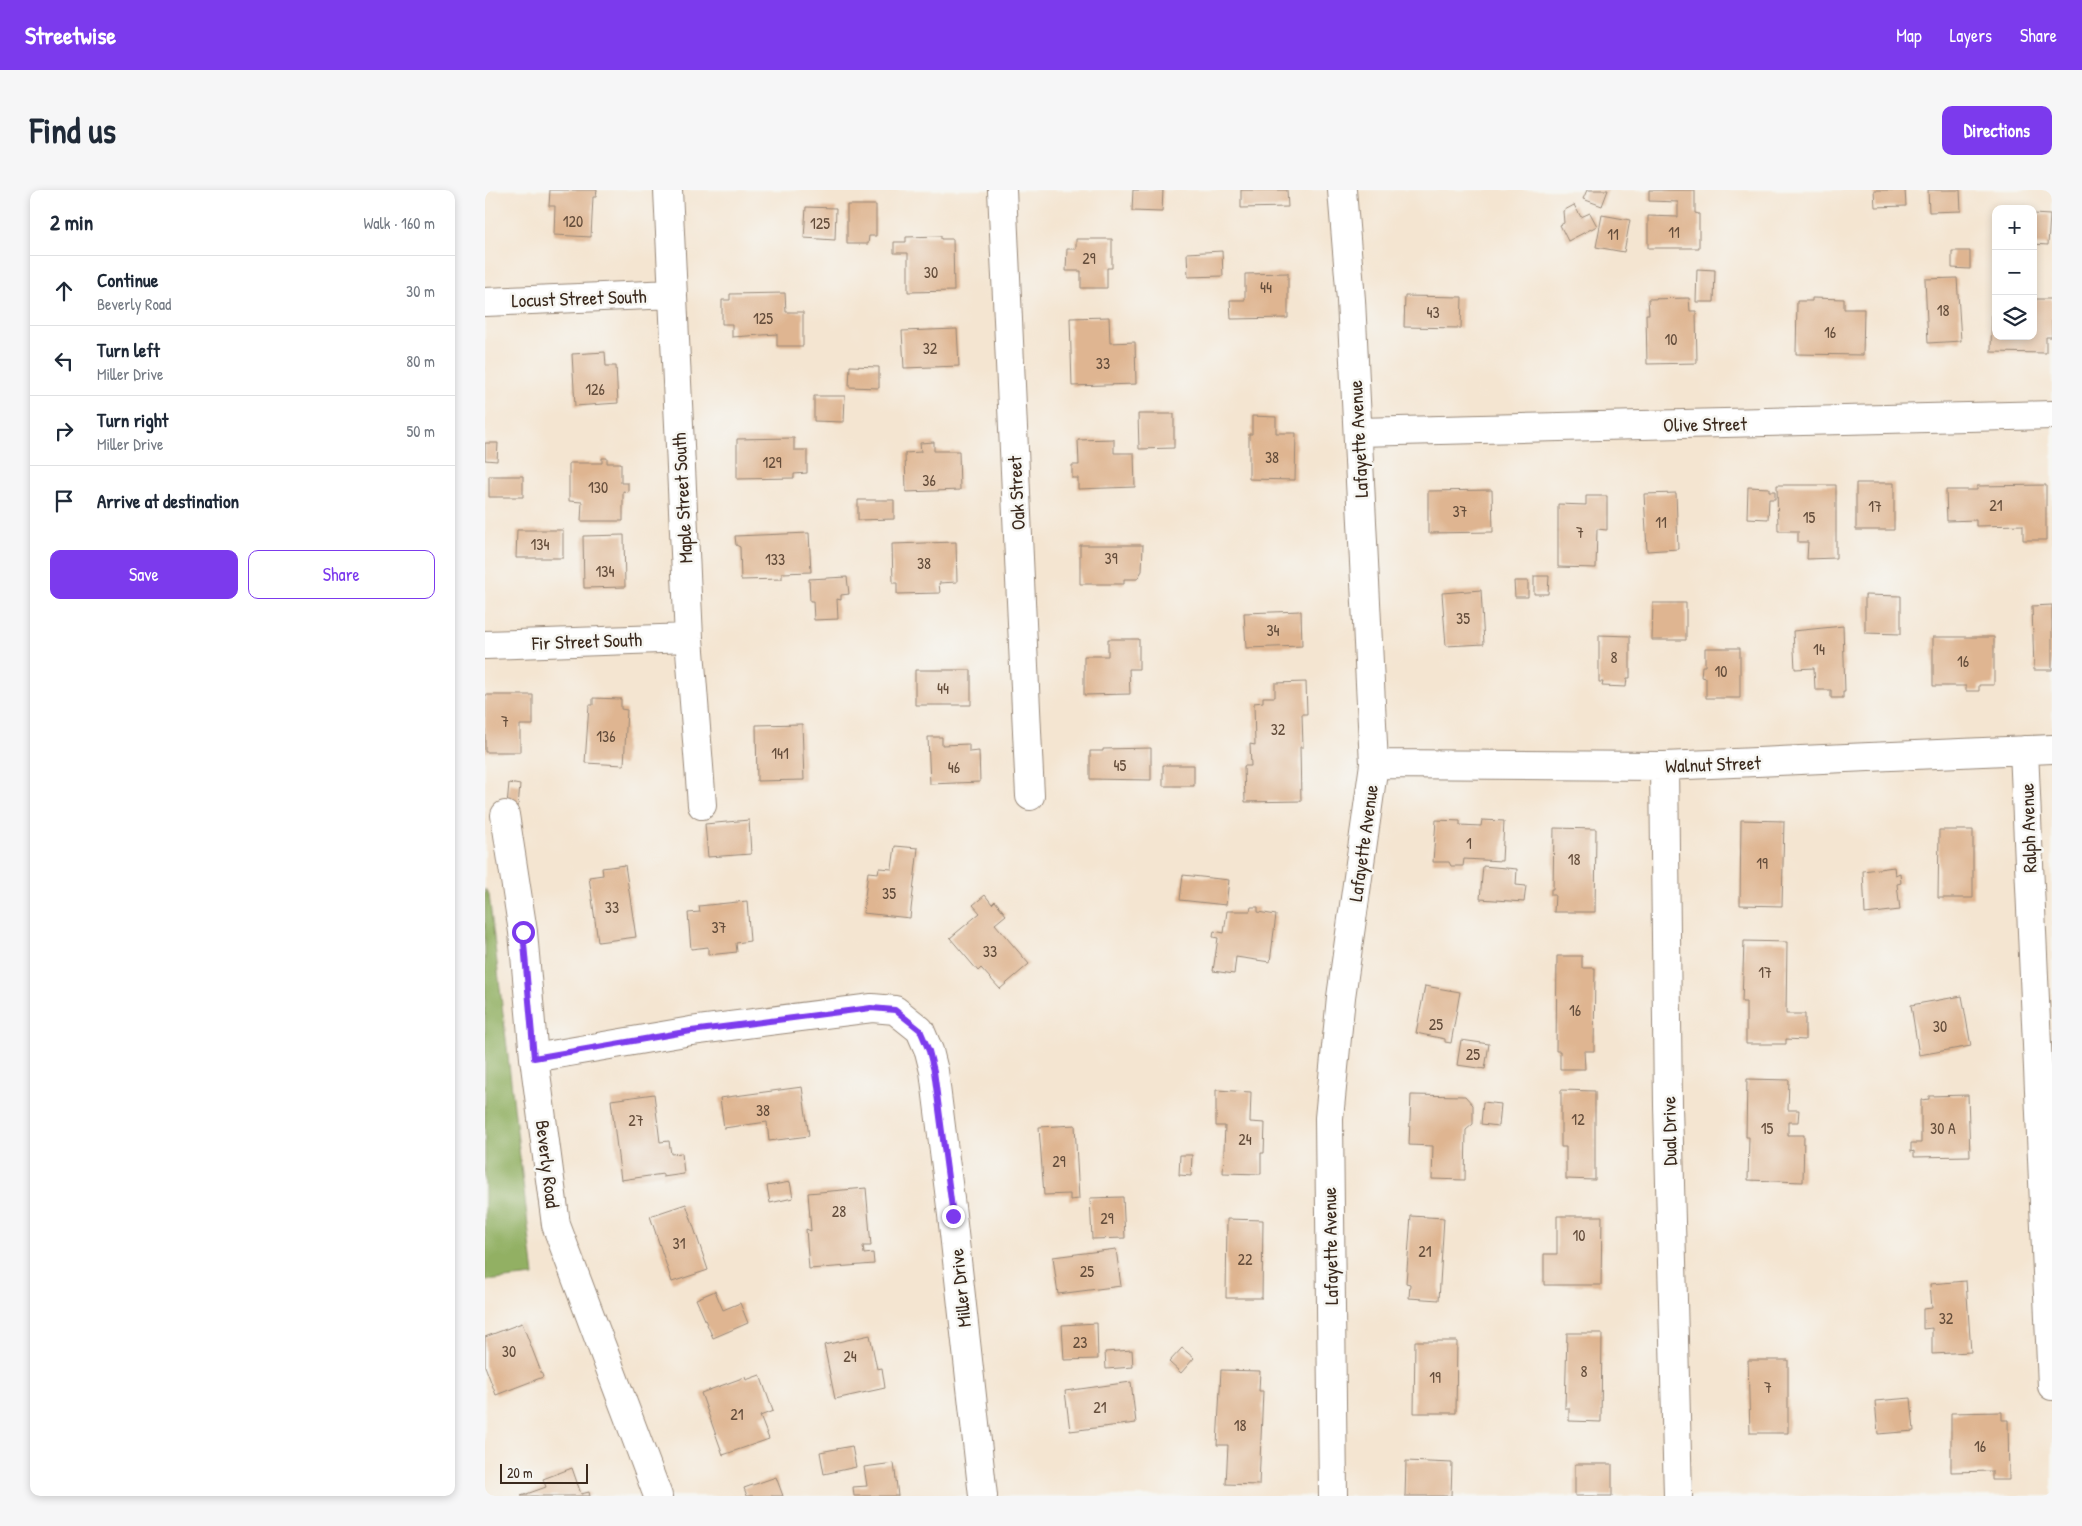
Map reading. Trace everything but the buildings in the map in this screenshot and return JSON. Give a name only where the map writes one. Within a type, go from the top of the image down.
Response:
[{"type":"street","name":"Maple Street South","points":[[668,190],[689,638],[701,805]]},
{"type":"street","name":"Oak Street","points":[[1002,190],[1031,796]]},
{"type":"street","name":"Lafayette Avenue","points":[[1333,1496],[1329,1118],[1341,997],[1374,764],[1351,300],[1342,190]]},
{"type":"street","name":"Locust Street South","points":[[485,302],[673,294]]},
{"type":"street","name":"Olive Street","points":[[1358,432],[2052,415]]},
{"type":"street","name":"Fir Street South","points":[[485,645],[689,638]]},
{"type":"street","name":"Walnut Street","points":[[1374,764],[1664,766],[2052,749]]},
{"type":"street","name":"Ralph Avenue","points":[[2024,750],[2052,1386]]},
{"type":"street","name":"Dual Drive","points":[[1664,766],[1668,1105],[1678,1496]]},
{"type":"street","name":"Beverly Road","points":[[505,815],[523,932],[534,1058],[556,1225],[658,1496]]},
{"type":"street","name":"Miller Drive","points":[[534,1058],[691,1031],[871,1008],[895,1010],[920,1030],[929,1051],[934,1071],[953,1216],[983,1496]]},
{"type":"green space","points":[[485,889],[489,895],[534,1276],[485,1281]]},
{"type":"route","points":[[523,932],[534,1058],[691,1031],[871,1008],[895,1010],[920,1030],[929,1051],[934,1071],[953,1216]]}]
